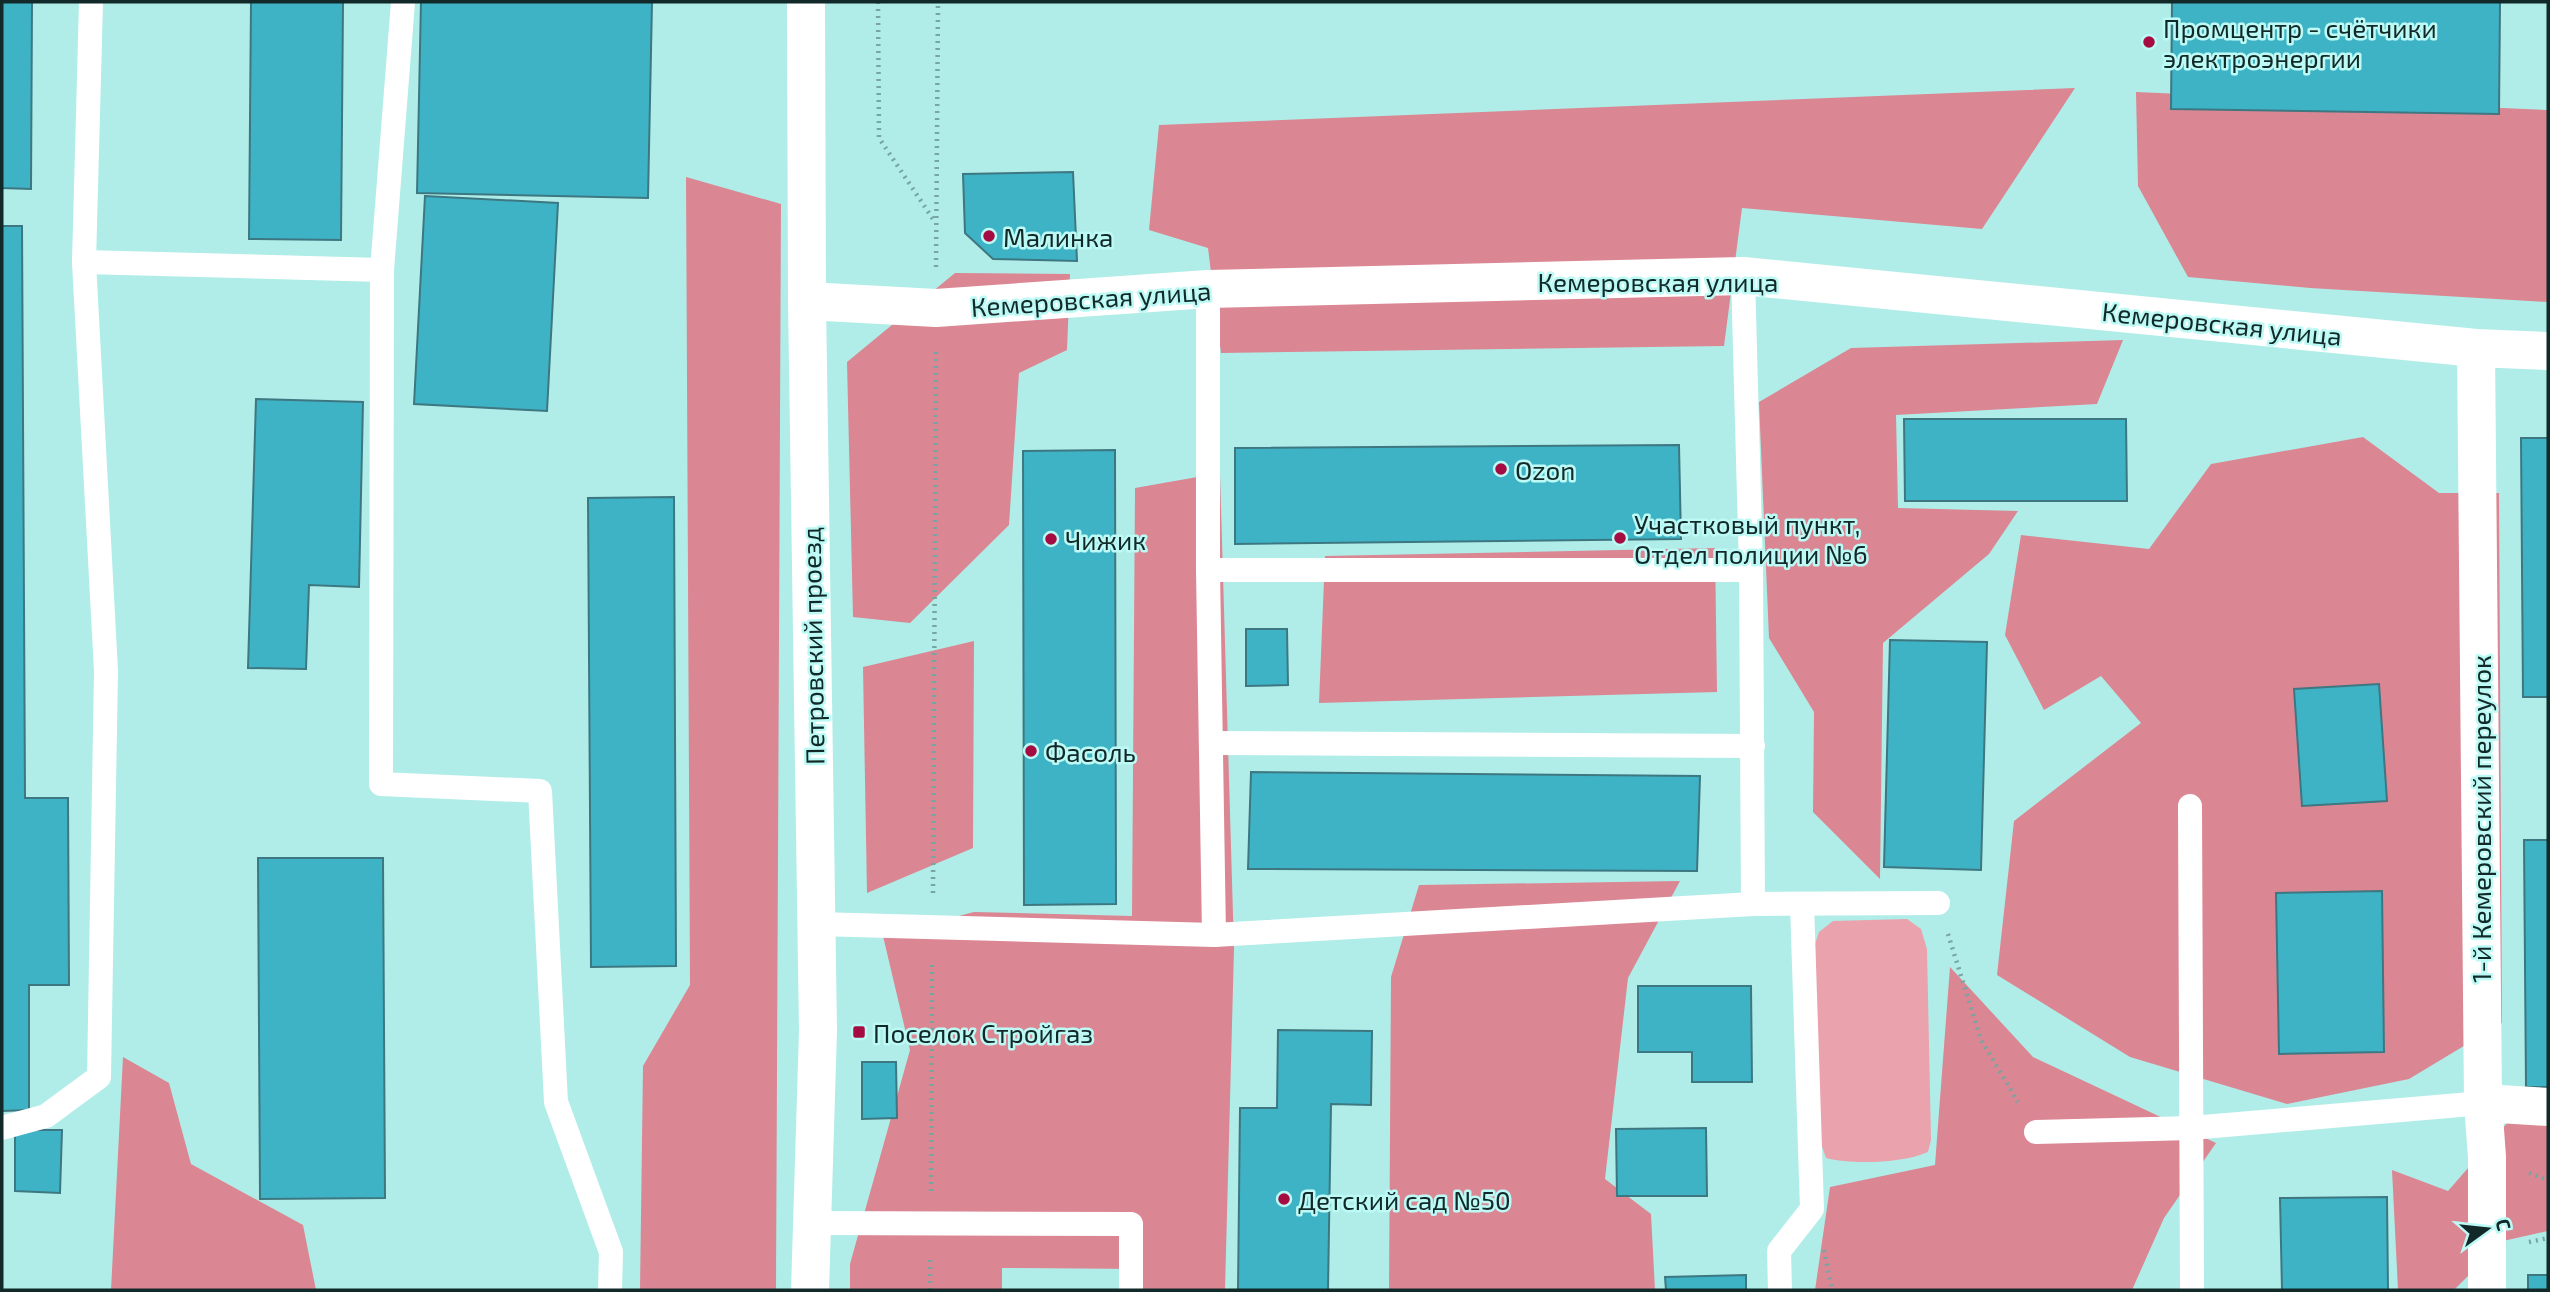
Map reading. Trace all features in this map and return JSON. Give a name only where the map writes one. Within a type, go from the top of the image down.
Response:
[{"type":"street","name":"Петровский проезд","points":[[806,2],[807,301],[818,1031],[810,1290]]},
{"type":"street","name":"Кемеровская улица","points":[[807,301],[936,308],[1208,289],[1743,275],[2476,348],[2548,351]]},
{"type":"street","name":"1-й Кемеровский переулок","points":[[2476,348],[2487,1290]]},
{"type":"street","points":[[2483,1103],[2548,1107]]},
{"type":"lane","points":[[2,1128],[47,1116],[99,1077],[106,671],[84,262],[91,2]]},
{"type":"lane","points":[[403,2],[382,270],[381,784],[540,791],[556,1102],[611,1252],[610,1290]]},
{"type":"lane","points":[[84,262],[382,270]]},
{"type":"lane","points":[[1743,275],[1751,570],[1753,904]]},
{"type":"lane","points":[[1208,289],[1214,935]]},
{"type":"lane","points":[[1209,570],[1751,570]]},
{"type":"lane","points":[[1211,743],[1753,746]]},
{"type":"lane","points":[[2190,806],[2192,1290]]},
{"type":"lane","points":[[816,924],[1214,935],[1753,904],[1938,903]]},
{"type":"lane","points":[[1780,1290],[1779,1251],[1812,1209],[1802,904]]},
{"type":"lane","points":[[2036,1132],[2191,1128],[2483,1103]]},
{"type":"lane","points":[[812,1223],[1131,1224],[1131,1290]]},
{"type":"path","points":[[878,2],[879,138],[936,223]]},
{"type":"path","points":[[930,1290],[938,2]]},
{"type":"path","points":[[1938,903],[1981,1040],[2036,1132]]},
{"type":"shaded area","points":[[2075,88],[1982,229],[1742,208],[1724,346],[1221,353],[1208,248],[1149,230],[1159,125]]},
{"type":"shaded area","points":[[2136,92],[2548,110],[2548,302],[2310,288],[2188,277],[2138,186]]},
{"type":"shaded area","points":[[686,177],[781,204],[776,1290],[640,1290],[643,1066],[690,985]]},
{"type":"shaded area","points":[[955,273],[1070,274],[1067,350],[1019,373],[1009,525],[910,623],[853,617],[847,362]]},
{"type":"shaded area","points":[[2123,340],[2097,404],[1896,415],[1898,508],[2018,511],[1989,554],[1883,643],[1880,879],[1813,812],[1814,712],[1769,638],[1759,402],[1851,348]]},
{"type":"shaded area","points":[[2363,437],[2439,493],[2499,493],[2502,1023],[2409,1079],[2287,1104],[2130,1057],[1997,975],[2014,821],[2141,723],[2101,676],[2044,710],[2005,635],[2021,535],[2149,549],[2211,464]]},
{"type":"shaded area","points":[[1220,473],[1234,949],[1225,1290],[1142,1290],[1141,1269],[1002,1268],[1002,1290],[850,1290],[850,1264],[910,1050],[883,936],[974,912],[1132,916],[1135,488]]},
{"type":"shaded area","points":[[1715,548],[1717,692],[1319,703],[1325,556]]},
{"type":"shaded area","points":[[974,641],[973,848],[867,893],[863,667]]},
{"type":"shaded area","points":[[1680,881],[1628,978],[1605,1179],[1651,1214],[1655,1290],[1389,1290],[1391,977],[1419,885]]},
{"type":"shaded area","points":[[1907,919],[1921,929],[1927,949],[1931,1140],[1928,1152],[1906,1159],[1878,1162],[1850,1162],[1826,1158],[1819,1138],[1815,944],[1819,932],[1833,921]]},
{"type":"shaded area","points":[[1950,967],[2033,1057],[2216,1143],[2164,1218],[2132,1290],[1815,1290],[1830,1187],[1935,1165]]},
{"type":"shaded area","points":[[123,1057],[169,1083],[191,1164],[303,1225],[316,1290],[111,1290]]},
{"type":"shaded area","points":[[2548,1097],[2548,1231],[2503,1241],[2454,1290],[2398,1290],[2392,1170],[2448,1191],[2529,1098]]},
{"type":"building","points":[[2,2],[32,2],[31,189],[2,188]]},
{"type":"building","points":[[251,2],[343,2],[341,240],[249,239]]},
{"type":"building","points":[[421,2],[652,2],[648,198],[417,193]]},
{"type":"building","points":[[2172,2],[2500,2],[2499,114],[2171,109]]},
{"type":"building","points":[[1073,172],[1077,261],[993,259],[965,233],[963,174]]},
{"type":"building","points":[[425,196],[558,203],[547,411],[414,404]]},
{"type":"building","points":[[2,226],[22,226],[25,798],[68,798],[69,985],[29,985],[29,1110],[2,1111]]},
{"type":"building","points":[[256,399],[363,402],[359,587],[309,585],[306,669],[248,668]]},
{"type":"building","points":[[1904,419],[2126,419],[2127,501],[1905,501]]},
{"type":"building","points":[[2521,438],[2548,438],[2548,697],[2523,697]]},
{"type":"building","points":[[1679,445],[1681,539],[1235,544],[1235,448]]},
{"type":"building","points":[[1115,450],[1116,904],[1024,905],[1023,451]]},
{"type":"building","points":[[674,497],[676,966],[591,967],[588,498]]},
{"type":"building","points":[[1246,629],[1287,629],[1288,685],[1246,686]]},
{"type":"building","points":[[1890,640],[1987,642],[1981,870],[1884,867]]},
{"type":"building","points":[[2379,684],[2387,801],[2302,806],[2294,689]]},
{"type":"building","points":[[1251,772],[1700,776],[1697,871],[1248,869]]},
{"type":"building","points":[[2524,840],[2548,840],[2548,1087],[2526,1087]]},
{"type":"building","points":[[258,858],[383,858],[385,1198],[260,1199]]},
{"type":"building","points":[[2382,891],[2384,1052],[2279,1054],[2276,893]]},
{"type":"building","points":[[1638,986],[1751,986],[1752,1082],[1692,1082],[1692,1052],[1638,1052]]},
{"type":"building","name":"Детский сад №50","points":[[1278,1030],[1372,1031],[1371,1105],[1331,1104],[1328,1290],[1238,1290],[1240,1108],[1277,1108]]},
{"type":"building","points":[[862,1062],[896,1062],[897,1118],[862,1119]]},
{"type":"building","points":[[1706,1128],[1707,1196],[1617,1196],[1616,1129]]},
{"type":"building","points":[[15,1130],[62,1130],[60,1193],[15,1191]]},
{"type":"building","points":[[2387,1197],[2388,1290],[2282,1290],[2280,1198]]},
{"type":"building","points":[[1746,1275],[1746,1290],[1666,1290],[1665,1277]]},
{"type":"building","points":[[2528,1275],[2548,1275],[2548,1290],[2528,1290]]},
{"type":"place","name":"Промцентр - счётчики электроэнергии","points":[[2149,42]]},
{"type":"place","name":"Малинка","points":[[989,236]]},
{"type":"place","name":"Ozon","points":[[1501,469]]},
{"type":"place","name":"Участковый пункт, Отдел полиции №6","points":[[1620,538]]},
{"type":"place","name":"Чижик","points":[[1051,539]]},
{"type":"place","name":"Фасоль","points":[[1031,751]]},
{"type":"place","name":"Поселок Стройгаз","points":[[859,1032]]},
{"type":"place","name":"Детский сад №50","points":[[1284,1199]]}]
